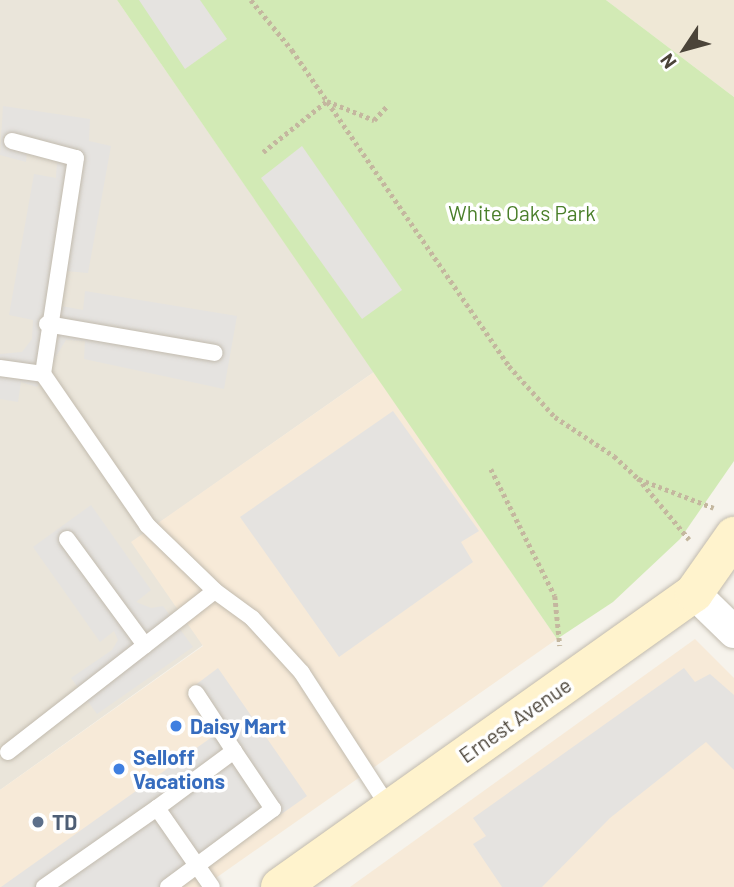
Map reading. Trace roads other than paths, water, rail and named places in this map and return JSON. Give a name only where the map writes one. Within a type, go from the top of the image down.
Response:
[{"type":"street","name":"Ernest Avenue","points":[[280,887],[694,593],[724,522]]},
{"type":"street","points":[[694,593],[734,632]]},
{"type":"lane","points":[[12,141],[76,158],[47,324],[43,374],[147,525],[215,591],[252,618],[302,673],[390,808]]},
{"type":"lane","points":[[47,324],[215,354]]},
{"type":"lane","points":[[0,368],[43,374]]},
{"type":"lane","points":[[67,539],[145,645]]},
{"type":"lane","points":[[8,752],[215,591]]},
{"type":"lane","points":[[168,887],[273,809],[196,693]]},
{"type":"lane","points":[[44,887],[234,751]]},
{"type":"lane","points":[[157,808],[212,887]]},
{"type":"place","name":"Daisy Mart","points":[[176,726]]},
{"type":"place","name":"Selloff Vacations","points":[[119,769]]},
{"type":"place","name":"TD","points":[[38,822]]},
{"type":"park label","name":"White Oaks Park","points":[[522,213]]}]
